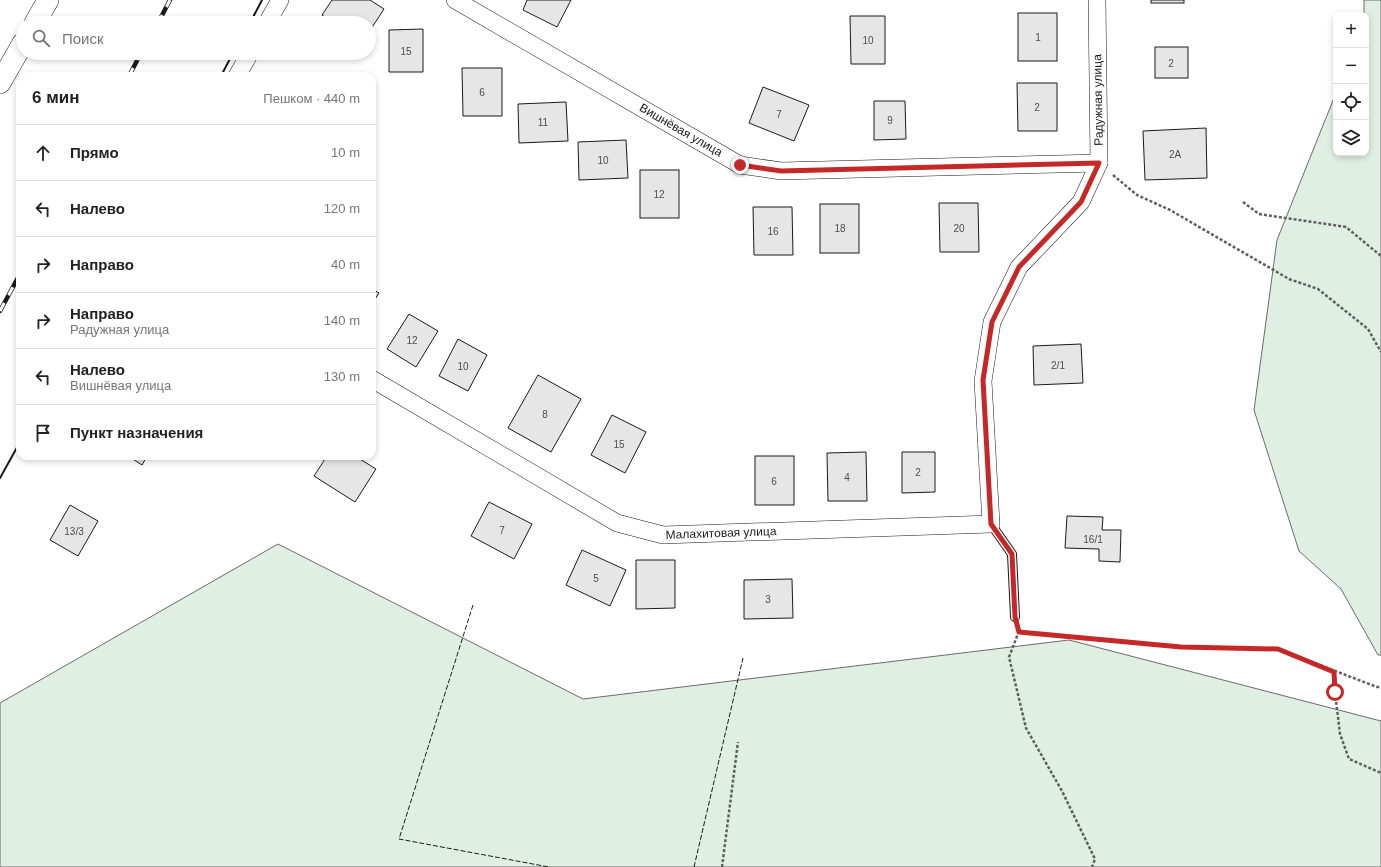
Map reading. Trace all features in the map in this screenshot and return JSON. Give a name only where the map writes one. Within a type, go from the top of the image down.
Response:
[{"type":"street","points":[[39,16],[48,0]]},
{"type":"street","points":[[271,16],[280,0]]},
{"type":"street","name":"Вишнёвая улица","points":[[455,0],[740,165],[781,171],[1099,163]]},
{"type":"street","name":"Радужная улица","points":[[991,524],[983,380],[992,322],[1019,267],[1081,202],[1099,163],[1097,0]]},
{"type":"street","points":[[0,83],[16,55]]},
{"type":"street","points":[[239,72],[246,60]]},
{"type":"street","name":"Малахитовая улица","points":[[376,381],[617,524],[663,535],[991,524]]},
{"type":"lane","points":[[991,524],[1012,554],[1015,617]]},
{"type":"path","points":[[1099,163],[1137,195],[1170,210],[1289,279],[1318,289],[1368,329],[1381,352]]},
{"type":"path","points":[[1243,202],[1258,214],[1346,227],[1381,256]]},
{"type":"path","points":[[1015,617],[1019,632],[1009,658],[1026,728],[1062,791],[1096,859],[1092,867]]},
{"type":"path","points":[[1019,632],[1181,647],[1278,649],[1334,672],[1381,687]]},
{"type":"path","points":[[1334,672],[1340,734],[1349,759],[1381,773]]},
{"type":"path","points":[[722,867],[738,742]]},
{"type":"green space","points":[[1364,0],[1381,0],[1381,655],[1378,655],[1341,589],[1299,551],[1254,410],[1277,240],[1333,100],[1333,156],[1369,156],[1369,12],[1364,12]]},
{"type":"green space","points":[[278,544],[583,699],[1069,640],[1381,721],[1381,867],[0,867],[0,703]]},
{"type":"building","points":[[332,0],[370,0],[384,9],[376,21],[376,16],[322,15]]},
{"type":"building","points":[[527,0],[571,0],[557,27],[523,10]]},
{"type":"building","points":[[1151,0],[1184,0],[1184,3],[1151,3]]},
{"type":"building","points":[[1018,13],[1057,13],[1057,61],[1018,61]]},
{"type":"building","points":[[850,16],[885,16],[885,64],[851,64]]},
{"type":"building","points":[[423,29],[423,72],[389,72],[389,30]]},
{"type":"building","points":[[1155,47],[1188,47],[1188,78],[1155,78]]},
{"type":"building","points":[[462,68],[502,68],[502,116],[463,116]]},
{"type":"building","points":[[1017,83],[1057,83],[1057,131],[1018,131]]},
{"type":"building","points":[[763,87],[809,105],[794,141],[749,123]]},
{"type":"building","points":[[874,101],[905,101],[906,139],[874,140]]},
{"type":"building","points":[[566,102],[568,141],[519,143],[518,104]]},
{"type":"building","points":[[1206,128],[1207,178],[1145,180],[1143,131]]},
{"type":"building","points":[[626,140],[628,178],[579,180],[578,142]]},
{"type":"building","points":[[640,170],[679,170],[679,218],[640,218]]},
{"type":"building","points":[[939,203],[978,203],[979,252],[940,252]]},
{"type":"building","points":[[820,204],[859,204],[859,253],[820,253]]},
{"type":"building","points":[[753,207],[792,207],[793,255],[754,255]]},
{"type":"building","points":[[409,314],[438,331],[416,367],[387,349]]},
{"type":"building","points":[[458,339],[487,355],[468,391],[439,376]]},
{"type":"building","points":[[1081,344],[1083,383],[1034,385],[1033,346]]},
{"type":"building","points":[[538,375],[581,399],[551,452],[508,428]]},
{"type":"building","points":[[612,415],[646,432],[625,473],[591,455]]},
{"type":"building","points":[[866,452],[867,501],[828,501],[827,453]]},
{"type":"building","points":[[902,452],[935,452],[935,492],[902,493]]},
{"type":"building","points":[[755,456],[794,456],[794,505],[755,505]]},
{"type":"building","points":[[134,460],[145,460],[142,465]]},
{"type":"building","points":[[324,460],[361,460],[376,469],[355,502],[314,476]]},
{"type":"building","points":[[489,502],[532,524],[514,559],[471,536]]},
{"type":"building","points":[[70,505],[98,521],[78,556],[50,540]]},
{"type":"building","points":[[1067,516],[1103,517],[1102,530],[1121,530],[1120,562],[1099,561],[1099,549],[1065,548]]},
{"type":"building","points":[[582,550],[626,570],[610,606],[566,585]]},
{"type":"building","points":[[636,560],[675,560],[675,608],[636,609]]},
{"type":"building","points":[[792,579],[793,618],[744,619],[744,580]]},
{"type":"railway","points":[[162,16],[170,0]]},
{"type":"railway","points":[[131,72],[137,60]]},
{"type":"railway","points":[[0,311],[16,281]]},
{"type":"fence","points":[[473,605],[399,839],[549,867]]},
{"type":"fence","points":[[694,867],[743,658]]},
{"type":"wall","points":[[254,16],[262,0]]},
{"type":"wall","points":[[223,72],[229,60]]},
{"type":"wall","points":[[0,478],[16,449]]},
{"type":"route","points":[[740,165],[781,171],[1099,163],[1081,202],[1019,267],[992,322],[983,380],[991,524],[1012,554],[1015,617],[1019,632],[1181,647],[1278,649],[1334,672],[1335,692]]}]
